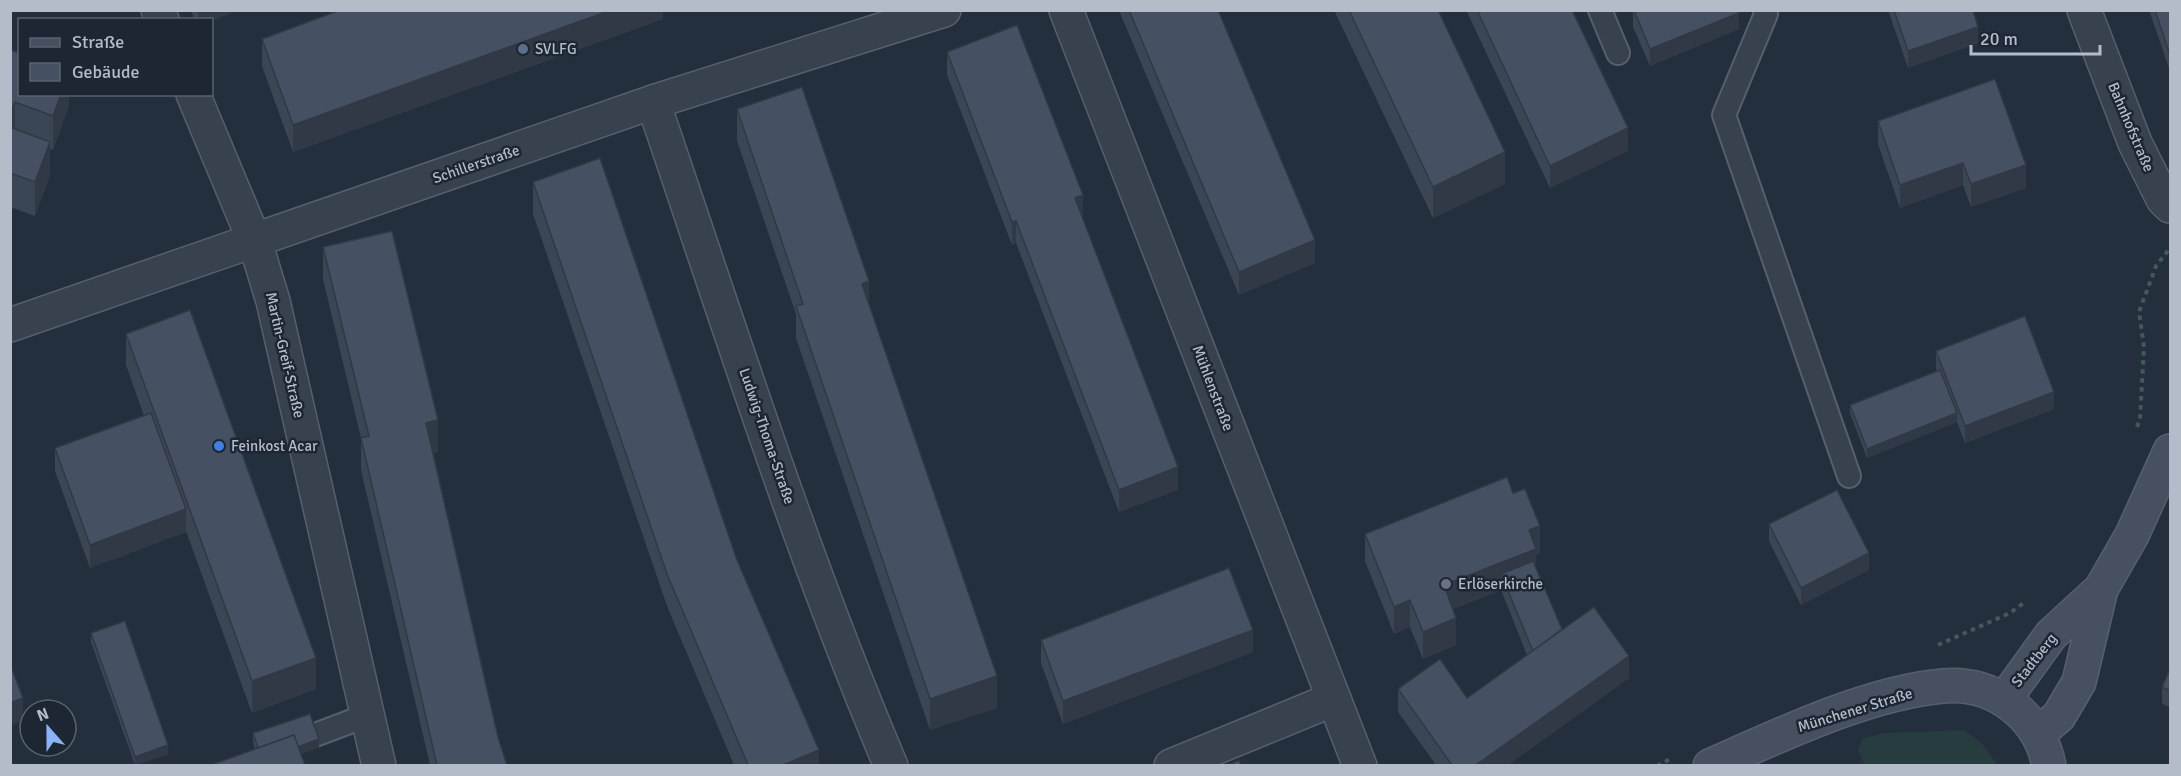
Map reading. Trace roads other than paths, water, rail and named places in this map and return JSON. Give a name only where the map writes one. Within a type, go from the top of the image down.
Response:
[{"type":"main road","name":"Stadtberg","points":[[2038,734],[2059,716],[2079,682],[2101,589],[2132,535],[2170,451]]},
{"type":"main road","name":"Stadtberg","points":[[2049,765],[2046,749],[2030,719],[2004,700],[2052,635],[2101,589]]},
{"type":"main road","name":"Münchener Straße","points":[[1710,765],[1784,733],[1905,693],[1956,686],[1978,688],[2004,700]]},
{"type":"street","name":"Schillerstraße","points":[[10,325],[255,242],[653,102],[944,10]]},
{"type":"street","name":"Mühlenstraße","points":[[1066,10],[1360,765]]},
{"type":"street","name":"Bahnhofstraße","points":[[2084,10],[2134,143],[2163,199],[2170,207]]},
{"type":"street","name":"Martin-Greif-Straße","points":[[195,96],[255,242],[273,301],[379,765]]},
{"type":"street","name":"Ludwig-Thoma-Straße","points":[[653,102],[797,524],[853,676],[891,765]]},
{"type":"street","points":[[1171,765],[1334,699]]},
{"type":"lane","points":[[1600,10],[1618,53]]},
{"type":"lane","points":[[1765,10],[1766,14],[1724,115],[1849,476]]},
{"type":"lane","points":[[315,735],[368,715]]},
{"type":"place","name":"SVLFG","points":[[523,49]]},
{"type":"place","name":"Feinkost Acar","points":[[219,446]]},
{"type":"place","name":"Erlöserkirche","points":[[1446,584]]}]
